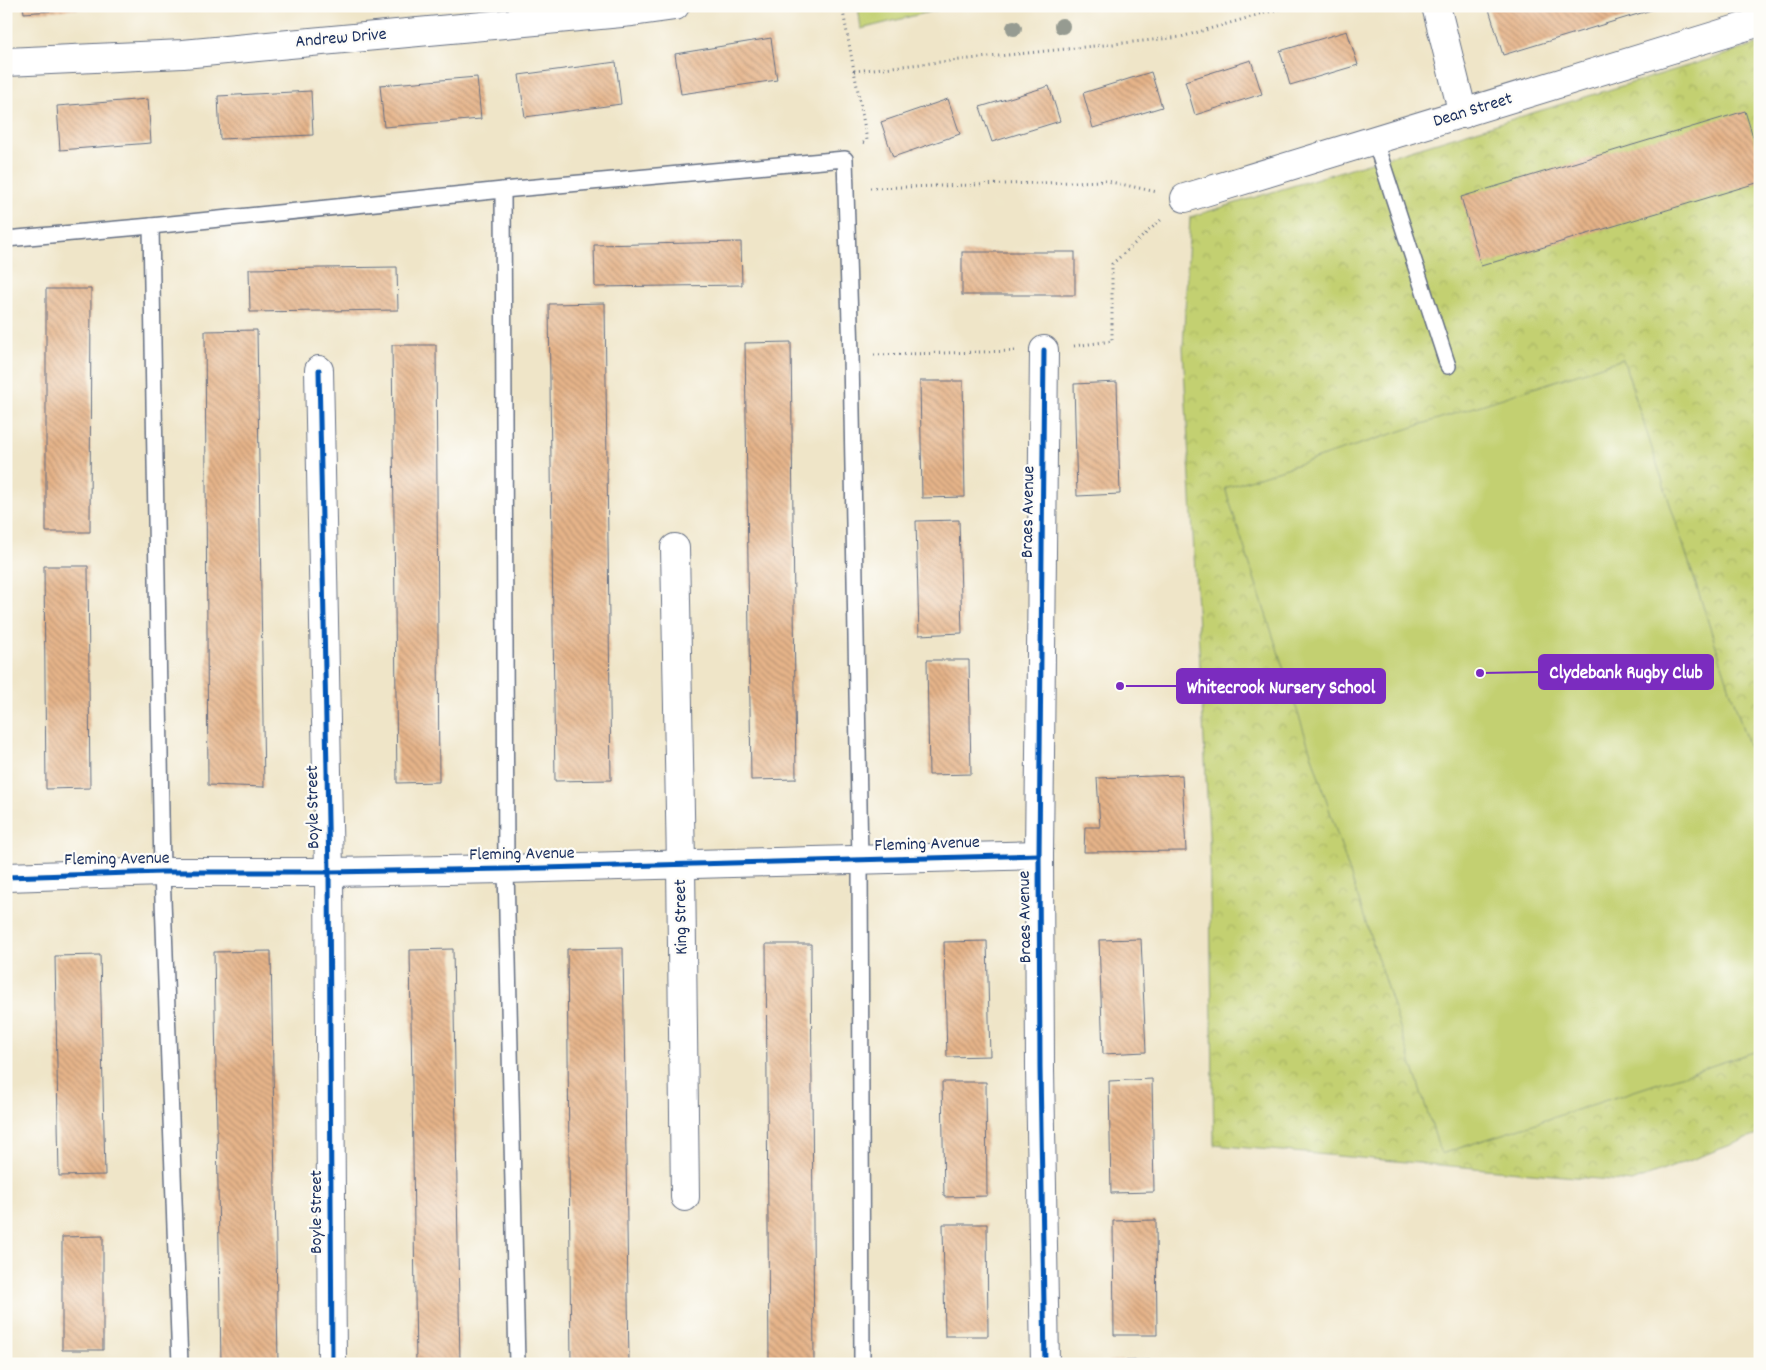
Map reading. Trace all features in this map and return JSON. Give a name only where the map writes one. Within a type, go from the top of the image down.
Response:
[{"type":"street","name":"Andrew Drive","points":[[6,62],[183,54],[632,12],[674,6]]},
{"type":"street","points":[[1436,6],[1464,114]]},
{"type":"street","name":"Dean Street","points":[[1185,198],[1760,22]]},
{"type":"street","name":"Braes Avenue","points":[[1044,350],[1039,855],[1040,1069],[1045,1364]]},
{"type":"street","name":"Boyle Street","points":[[319,370],[329,872],[332,1364]]},
{"type":"street","name":"King Street","points":[[675,548],[685,1197]]},
{"type":"street","name":"Fleming Avenue","points":[[6,877],[162,872],[506,869],[1039,855]]},
{"type":"lane","points":[[1375,141],[1448,366]]},
{"type":"lane","points":[[6,239],[503,190],[845,159],[844,188],[851,355],[860,861],[862,1364]]},
{"type":"lane","points":[[503,190],[506,869],[517,1364]]},
{"type":"lane","points":[[152,226],[162,872],[180,1364]]},
{"type":"path","points":[[842,6],[867,140],[845,159]]},
{"type":"path","points":[[854,71],[1180,37],[1289,6]]},
{"type":"path","points":[[844,188],[1107,181],[1185,198]]},
{"type":"path","points":[[851,355],[1044,350],[1112,341],[1112,264],[1185,198]]},
{"type":"green space","points":[[858,6],[953,6],[861,29]]},
{"type":"green space","points":[[1760,44],[1760,1134],[1632,1182],[1214,1145],[1209,834],[1183,348],[1190,217]]},
{"type":"green space","points":[[1623,359],[1760,782],[1760,1050],[1441,1154],[1225,488]]},
{"type":"building","points":[[23,6],[92,6],[92,8],[24,13]]},
{"type":"building","points":[[1488,6],[1660,6],[1661,7],[1503,55]]},
{"type":"building","points":[[1347,31],[1358,65],[1290,85],[1280,51]]},
{"type":"building","points":[[771,38],[777,80],[681,94],[675,54]]},
{"type":"building","points":[[1251,60],[1262,94],[1195,115],[1185,81]]},
{"type":"building","points":[[616,62],[621,104],[525,117],[519,75]]},
{"type":"building","points":[[1151,72],[1162,107],[1093,128],[1083,93]]},
{"type":"building","points":[[477,77],[481,119],[384,127],[380,85]]},
{"type":"building","points":[[1049,86],[1060,121],[992,142],[980,107]]},
{"type":"building","points":[[311,91],[313,135],[220,139],[218,96]]},
{"type":"building","points":[[148,99],[151,143],[60,150],[57,106]]},
{"type":"building","points":[[948,99],[960,134],[893,157],[881,122]]},
{"type":"building","points":[[1745,111],[1760,159],[1760,182],[1481,266],[1461,197]]},
{"type":"building","points":[[741,242],[742,285],[595,287],[594,245]]},
{"type":"building","points":[[962,252],[1075,252],[1075,295],[962,295]]},
{"type":"building","points":[[397,267],[398,310],[250,312],[249,269]]},
{"type":"building","points":[[46,289],[91,289],[90,532],[46,532]]},
{"type":"building","points":[[605,303],[611,780],[555,781],[549,304]]},
{"type":"building","points":[[257,330],[264,787],[208,785],[205,331]]},
{"type":"building","points":[[791,342],[796,779],[751,780],[745,343]]},
{"type":"building","points":[[392,345],[436,345],[439,782],[397,783]]},
{"type":"building","points":[[920,381],[963,381],[965,497],[922,498]]},
{"type":"building","points":[[1117,382],[1120,494],[1077,496],[1074,384]]},
{"type":"building","points":[[959,520],[962,633],[919,635],[916,521]]},
{"type":"building","points":[[44,566],[88,566],[90,788],[46,789]]},
{"type":"building","points":[[927,660],[969,660],[971,774],[929,775]]},
{"type":"building","points":[[1182,775],[1186,851],[1084,852],[1085,827],[1100,827],[1097,778]]},
{"type":"building","points":[[1141,939],[1146,1052],[1103,1054],[1099,940]]},
{"type":"building","points":[[987,941],[990,1056],[947,1057],[944,942]]},
{"type":"building","points":[[766,944],[811,944],[814,1364],[769,1364]]},
{"type":"building","points":[[623,948],[629,1364],[571,1364],[567,949]]},
{"type":"building","points":[[453,949],[460,1364],[416,1364],[410,950]]},
{"type":"building","points":[[271,951],[278,1364],[221,1364],[214,952]]},
{"type":"building","points":[[100,955],[105,1175],[59,1176],[55,956]]},
{"type":"building","points":[[1152,1079],[1154,1192],[1111,1193],[1109,1081]]},
{"type":"building","points":[[942,1082],[986,1082],[987,1196],[944,1197]]},
{"type":"building","points":[[1156,1220],[1157,1335],[1114,1335],[1113,1221]]},
{"type":"building","points":[[943,1224],[987,1224],[988,1336],[945,1336]]},
{"type":"building","points":[[103,1236],[103,1350],[62,1350],[62,1237]]},
{"type":"building","points":[[1150,1360],[1150,1364],[1108,1364],[1108,1361]]},
{"type":"cycle path","points":[[1044,350],[1039,855],[1040,1069],[1045,1364]]},
{"type":"cycle path","points":[[319,370],[329,872],[332,1364]]},
{"type":"cycle path","points":[[6,877],[162,872],[506,869],[1039,855]]},
{"type":"place","name":"Clydebank Rugby Club","points":[[1480,673]]},
{"type":"place","name":"Whitecrook Nursery School","points":[[1120,686]]}]
